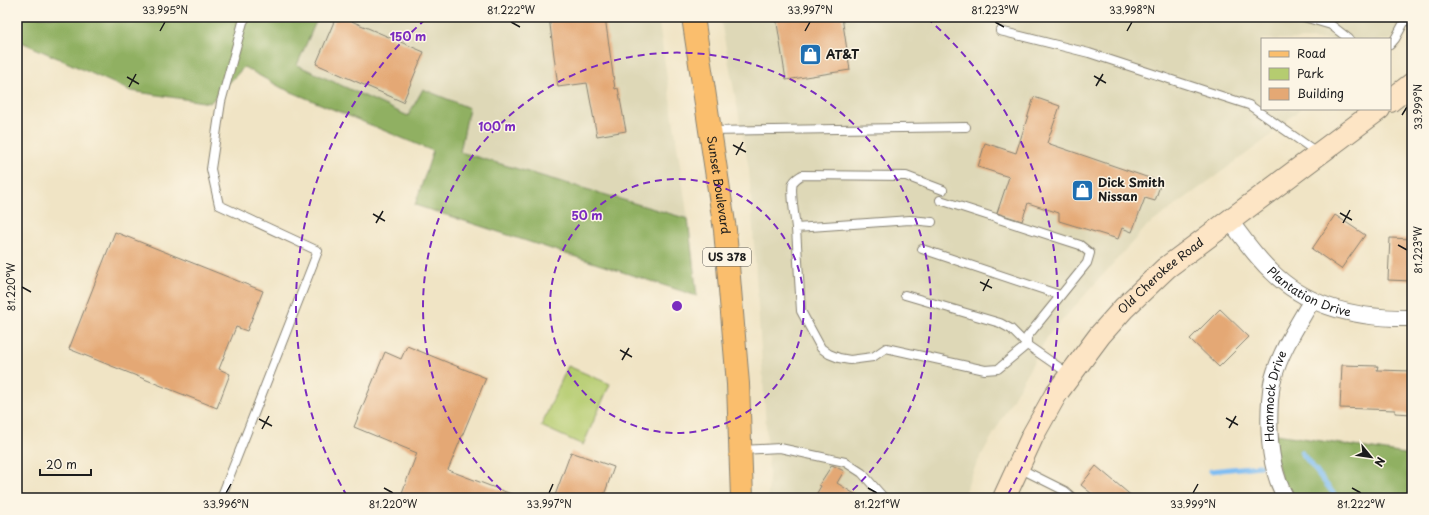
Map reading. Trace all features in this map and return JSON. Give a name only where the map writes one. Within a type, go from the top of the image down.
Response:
[{"type":"main road","name":"Sunset Boulevard","points":[[693,17],[725,230],[738,384],[742,498]]},
{"type":"street","name":"Old Cherokee Road","points":[[1391,98],[1412,84]]},
{"type":"street","name":"Old Cherokee Road","points":[[1004,498],[1033,435],[1056,394],[1100,335],[1124,308],[1166,268],[1320,154],[1375,110]]},
{"type":"street","name":"Plantation Drive","points":[[1230,221],[1259,259],[1271,272],[1283,282],[1312,300],[1346,313],[1379,318],[1412,318]]},
{"type":"street","name":"Hammock Drive","points":[[1286,498],[1282,492],[1272,456],[1269,420],[1272,380],[1286,344],[1312,300]]},
{"type":"lane","points":[[222,498],[318,251],[220,205],[211,169],[221,102],[243,22],[246,17]]},
{"type":"lane","points":[[1304,17],[1331,25],[1347,38]]},
{"type":"lane","points":[[1391,44],[1407,17]]},
{"type":"lane","points":[[1000,31],[1089,53],[1249,105],[1320,154]]},
{"type":"lane","points":[[710,131],[966,127]]},
{"type":"lane","points":[[943,190],[906,176],[802,175],[796,178],[792,190],[801,311],[821,348],[829,354],[850,360],[873,357],[886,348],[985,370],[998,369],[1027,345]]},
{"type":"lane","points":[[940,200],[1080,245],[1090,253],[1087,263],[1026,337],[1027,345]]},
{"type":"lane","points":[[796,228],[910,220],[932,222]]},
{"type":"lane","points":[[922,249],[1060,295]]},
{"type":"lane","points":[[905,295],[1000,323],[1010,329],[1027,345],[1070,374]]},
{"type":"lane","points":[[741,450],[780,448],[845,462],[862,473],[884,498]]},
{"type":"lane","points":[[1018,468],[1065,491],[1073,498]]},
{"type":"shaded area","points":[[318,17],[658,17],[688,219],[460,152],[469,108],[423,89],[408,116],[297,65]]},
{"type":"shaded area","points":[[720,17],[1412,17],[1412,24],[1391,39],[1391,38],[1261,38],[1261,110],[1299,110],[1265,140],[1146,227],[1048,336],[976,465],[962,498],[768,498],[769,472],[749,169]]},
{"type":"green space","points":[[17,17],[318,17],[297,65],[408,116],[423,89],[469,108],[460,152],[688,219],[697,296],[415,205],[433,151],[282,88],[244,67],[210,103],[131,91],[17,40]]},
{"type":"green space","points":[[568,366],[610,384],[583,445],[541,426]]},
{"type":"green space","points":[[1270,433],[1412,455],[1412,498],[1286,498]]},
{"type":"building","points":[[336,17],[342,17],[424,52],[403,102],[316,64]]},
{"type":"building","points":[[549,17],[605,17],[615,89],[618,88],[626,131],[597,136],[587,83],[558,87]]},
{"type":"building","points":[[776,17],[842,17],[850,70],[786,80]]},
{"type":"building","points":[[1034,97],[1060,106],[1047,143],[1161,182],[1155,201],[1145,198],[1132,232],[1122,228],[1118,239],[1059,221],[1059,213],[1028,203],[1022,221],[997,213],[1009,177],[978,167],[985,143],[1016,153]]},
{"type":"building","points":[[1335,215],[1365,235],[1341,269],[1312,249]]},
{"type":"building","points":[[115,232],[263,291],[247,331],[236,327],[219,369],[230,374],[217,408],[69,349]]},
{"type":"building","points":[[1390,238],[1412,239],[1412,281],[1388,280]]},
{"type":"building","points":[[1220,309],[1249,337],[1219,367],[1190,339]]},
{"type":"building","points":[[407,346],[486,378],[448,470],[519,498],[400,498],[417,453],[354,427],[385,352],[401,359]]},
{"type":"building","points":[[1342,365],[1378,366],[1377,370],[1412,371],[1412,414],[1395,413],[1395,410],[1340,408]]},
{"type":"building","points":[[571,452],[614,467],[603,498],[554,498]]},
{"type":"building","points":[[832,465],[844,471],[837,483],[861,498],[814,498],[821,486],[819,485]]},
{"type":"building","points":[[1096,466],[1134,498],[1097,498],[1081,485]]},
{"type":"waterway","points":[[1301,452],[1337,498]]},
{"type":"waterway","points":[[1211,471],[1260,466]]},
{"type":"place","name":"AT&T","points":[[811,55]]},
{"type":"place","name":"Dick Smith Nissan","points":[[1083,190]]}]
